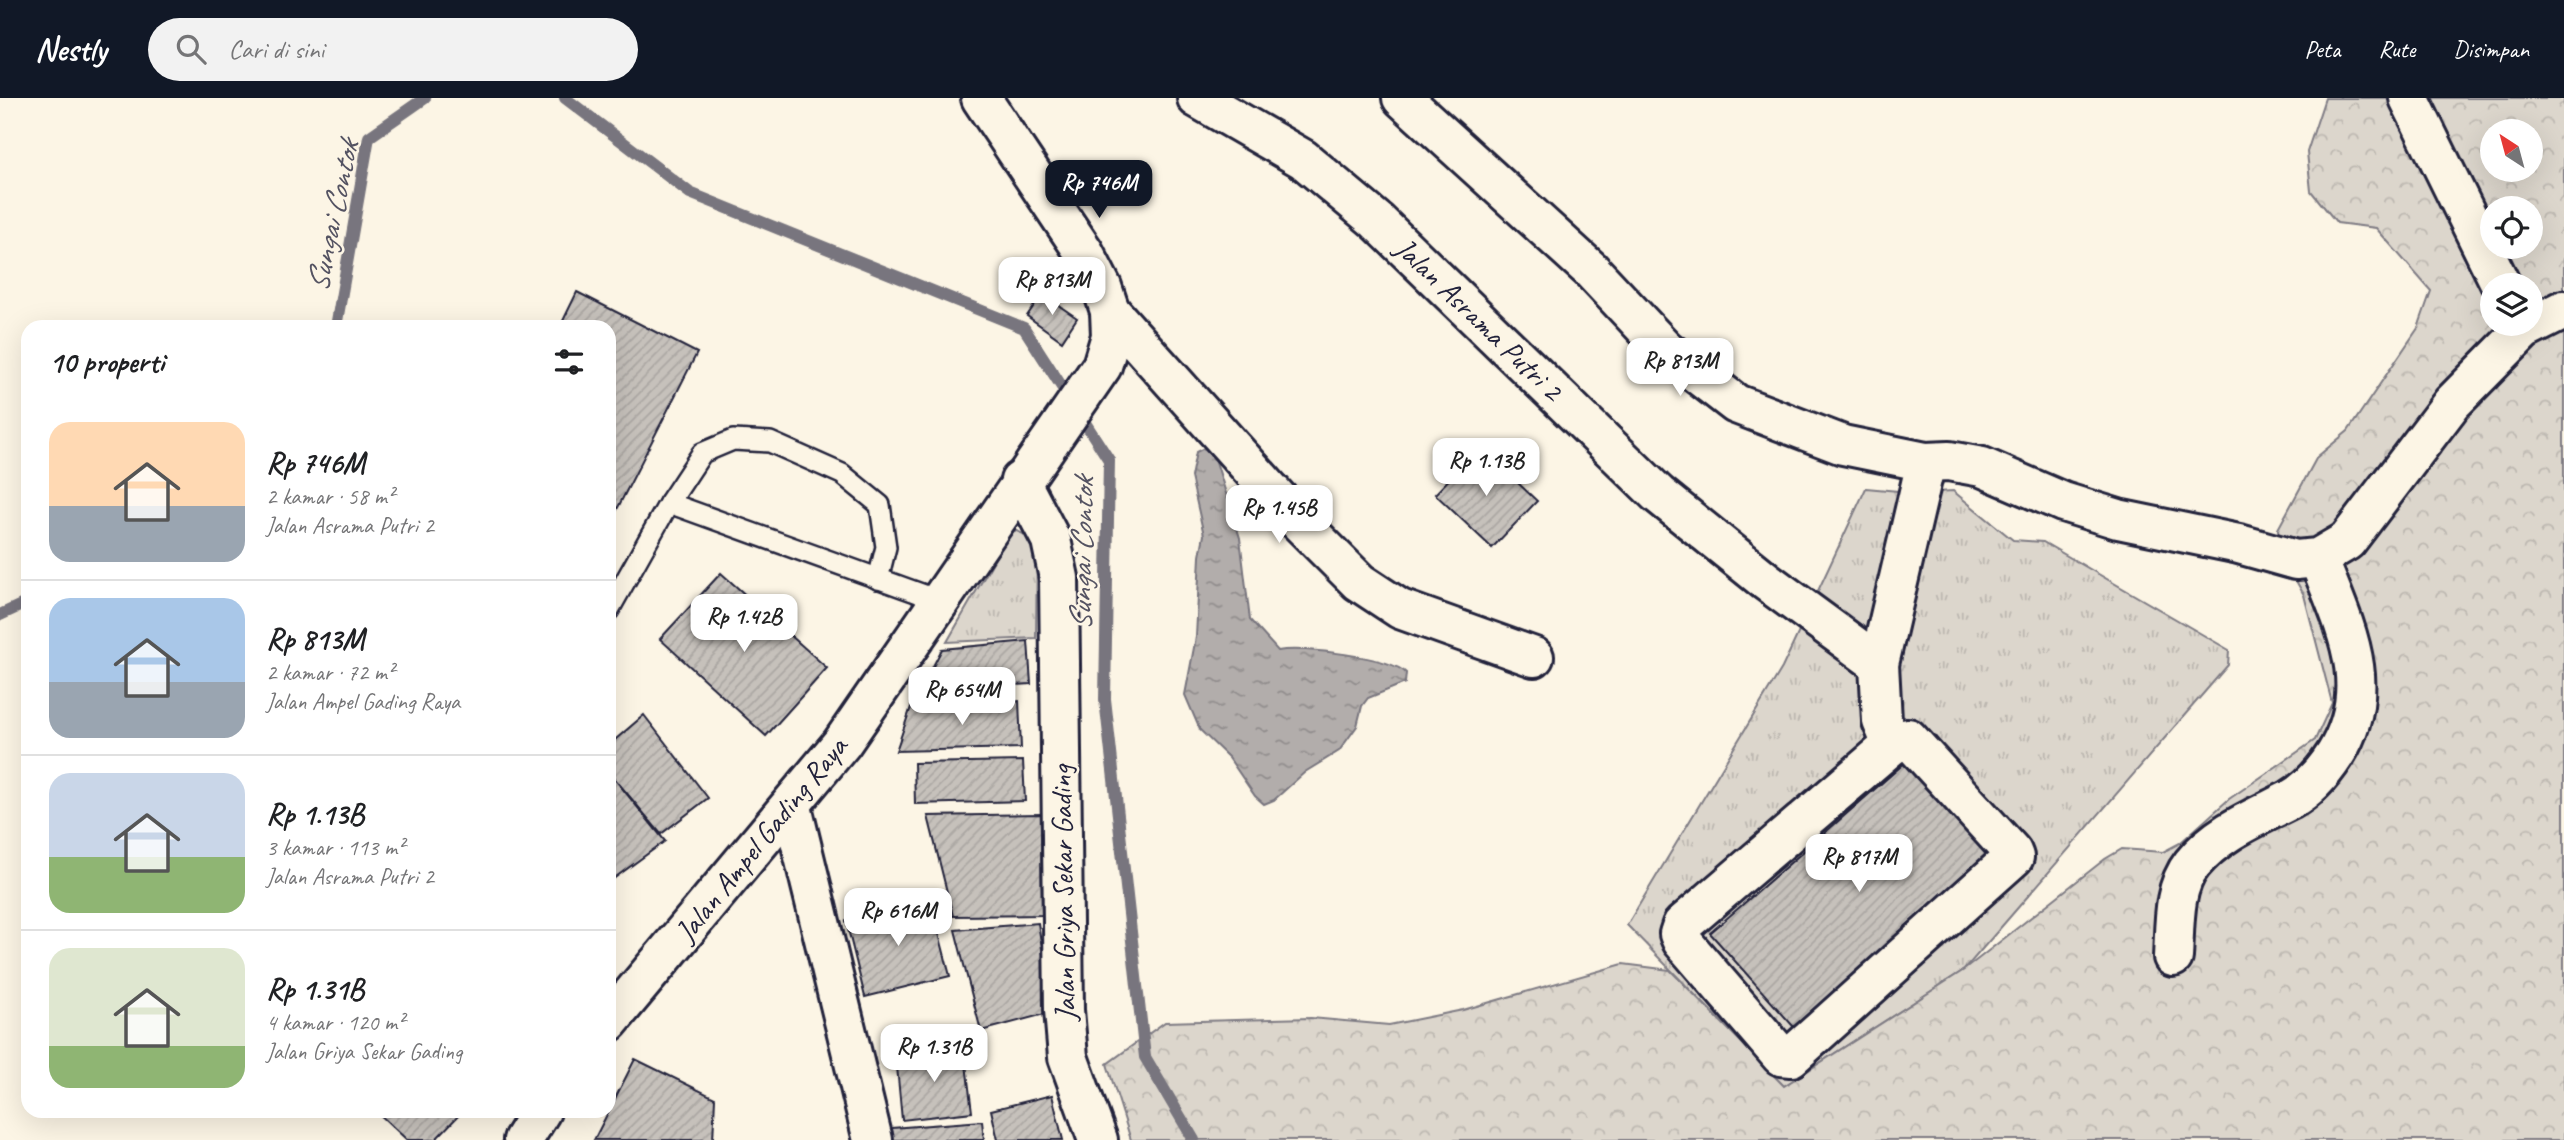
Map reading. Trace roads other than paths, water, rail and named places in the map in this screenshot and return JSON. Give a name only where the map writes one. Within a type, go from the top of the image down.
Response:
[{"type":"street","points":[[981,98],[1084,252],[1110,311],[1298,521],[1359,582],[1400,609],[1534,657]]},
{"type":"street","name":"Jalan Asrama Putri 2","points":[[1197,98],[1303,159],[1377,221],[1658,494],[1766,581],[1879,664]]},
{"type":"street","points":[[1402,98],[1590,269],[1666,350],[1736,404],[1843,445],[1926,463],[1949,461],[1982,467],[2063,502],[2118,519],[2239,544],[2296,560],[2318,558],[2347,541],[2452,403],[2514,336]]},
{"type":"street","points":[[2409,98],[2495,273]]},
{"type":"street","points":[[2543,318],[2564,310]]},
{"type":"street","name":"Jalan Ampel Gading Raya","points":[[616,1014],[792,807],[842,743],[1047,441],[1102,366],[1111,337],[1110,311]]},
{"type":"street","points":[[1892,745],[1882,721],[1879,664],[1926,463]]},
{"type":"street","name":"Jalan Griya Sekar Gading","points":[[1020,481],[1051,540],[1059,578],[1064,1010],[1069,1057],[1098,1140]]},
{"type":"street","points":[[2173,957],[2176,906],[2192,865],[2226,832],[2293,798],[2316,779],[2346,738],[2355,712],[2354,657],[2318,558]]},
{"type":"street","points":[[1908,738],[1914,743],[2014,857],[1791,1057],[1786,1058],[1682,942],[1679,934],[1682,925],[1892,745],[1908,738]]},
{"type":"street","points":[[792,807],[873,1140]]},
{"type":"street","points":[[523,1140],[537,1118]]},
{"type":"lane","points":[[616,598],[669,503],[702,453],[733,440],[770,442],[842,474],[880,505],[886,547],[878,579]]},
{"type":"lane","points":[[669,503],[938,600]]},
{"type":"water","points":[[1204,448],[1213,452],[1240,538],[1250,620],[1278,651],[1306,650],[1345,654],[1383,662],[1406,673],[1405,683],[1368,698],[1362,706],[1357,726],[1339,751],[1305,772],[1274,800],[1264,804],[1255,796],[1229,758],[1200,730],[1185,695],[1196,637],[1200,556],[1204,535],[1191,477],[1196,452]]},
{"type":"waterway","name":"Sungai Contok","points":[[337,320],[369,137],[425,98]]},
{"type":"waterway","name":"Sungai Contok","points":[[565,98],[690,193],[1024,328],[1109,460],[1105,699],[1145,1057],[1194,1140]]},
{"type":"waterway","name":"Sungai Contok","points":[[0,615],[21,605]]}]
